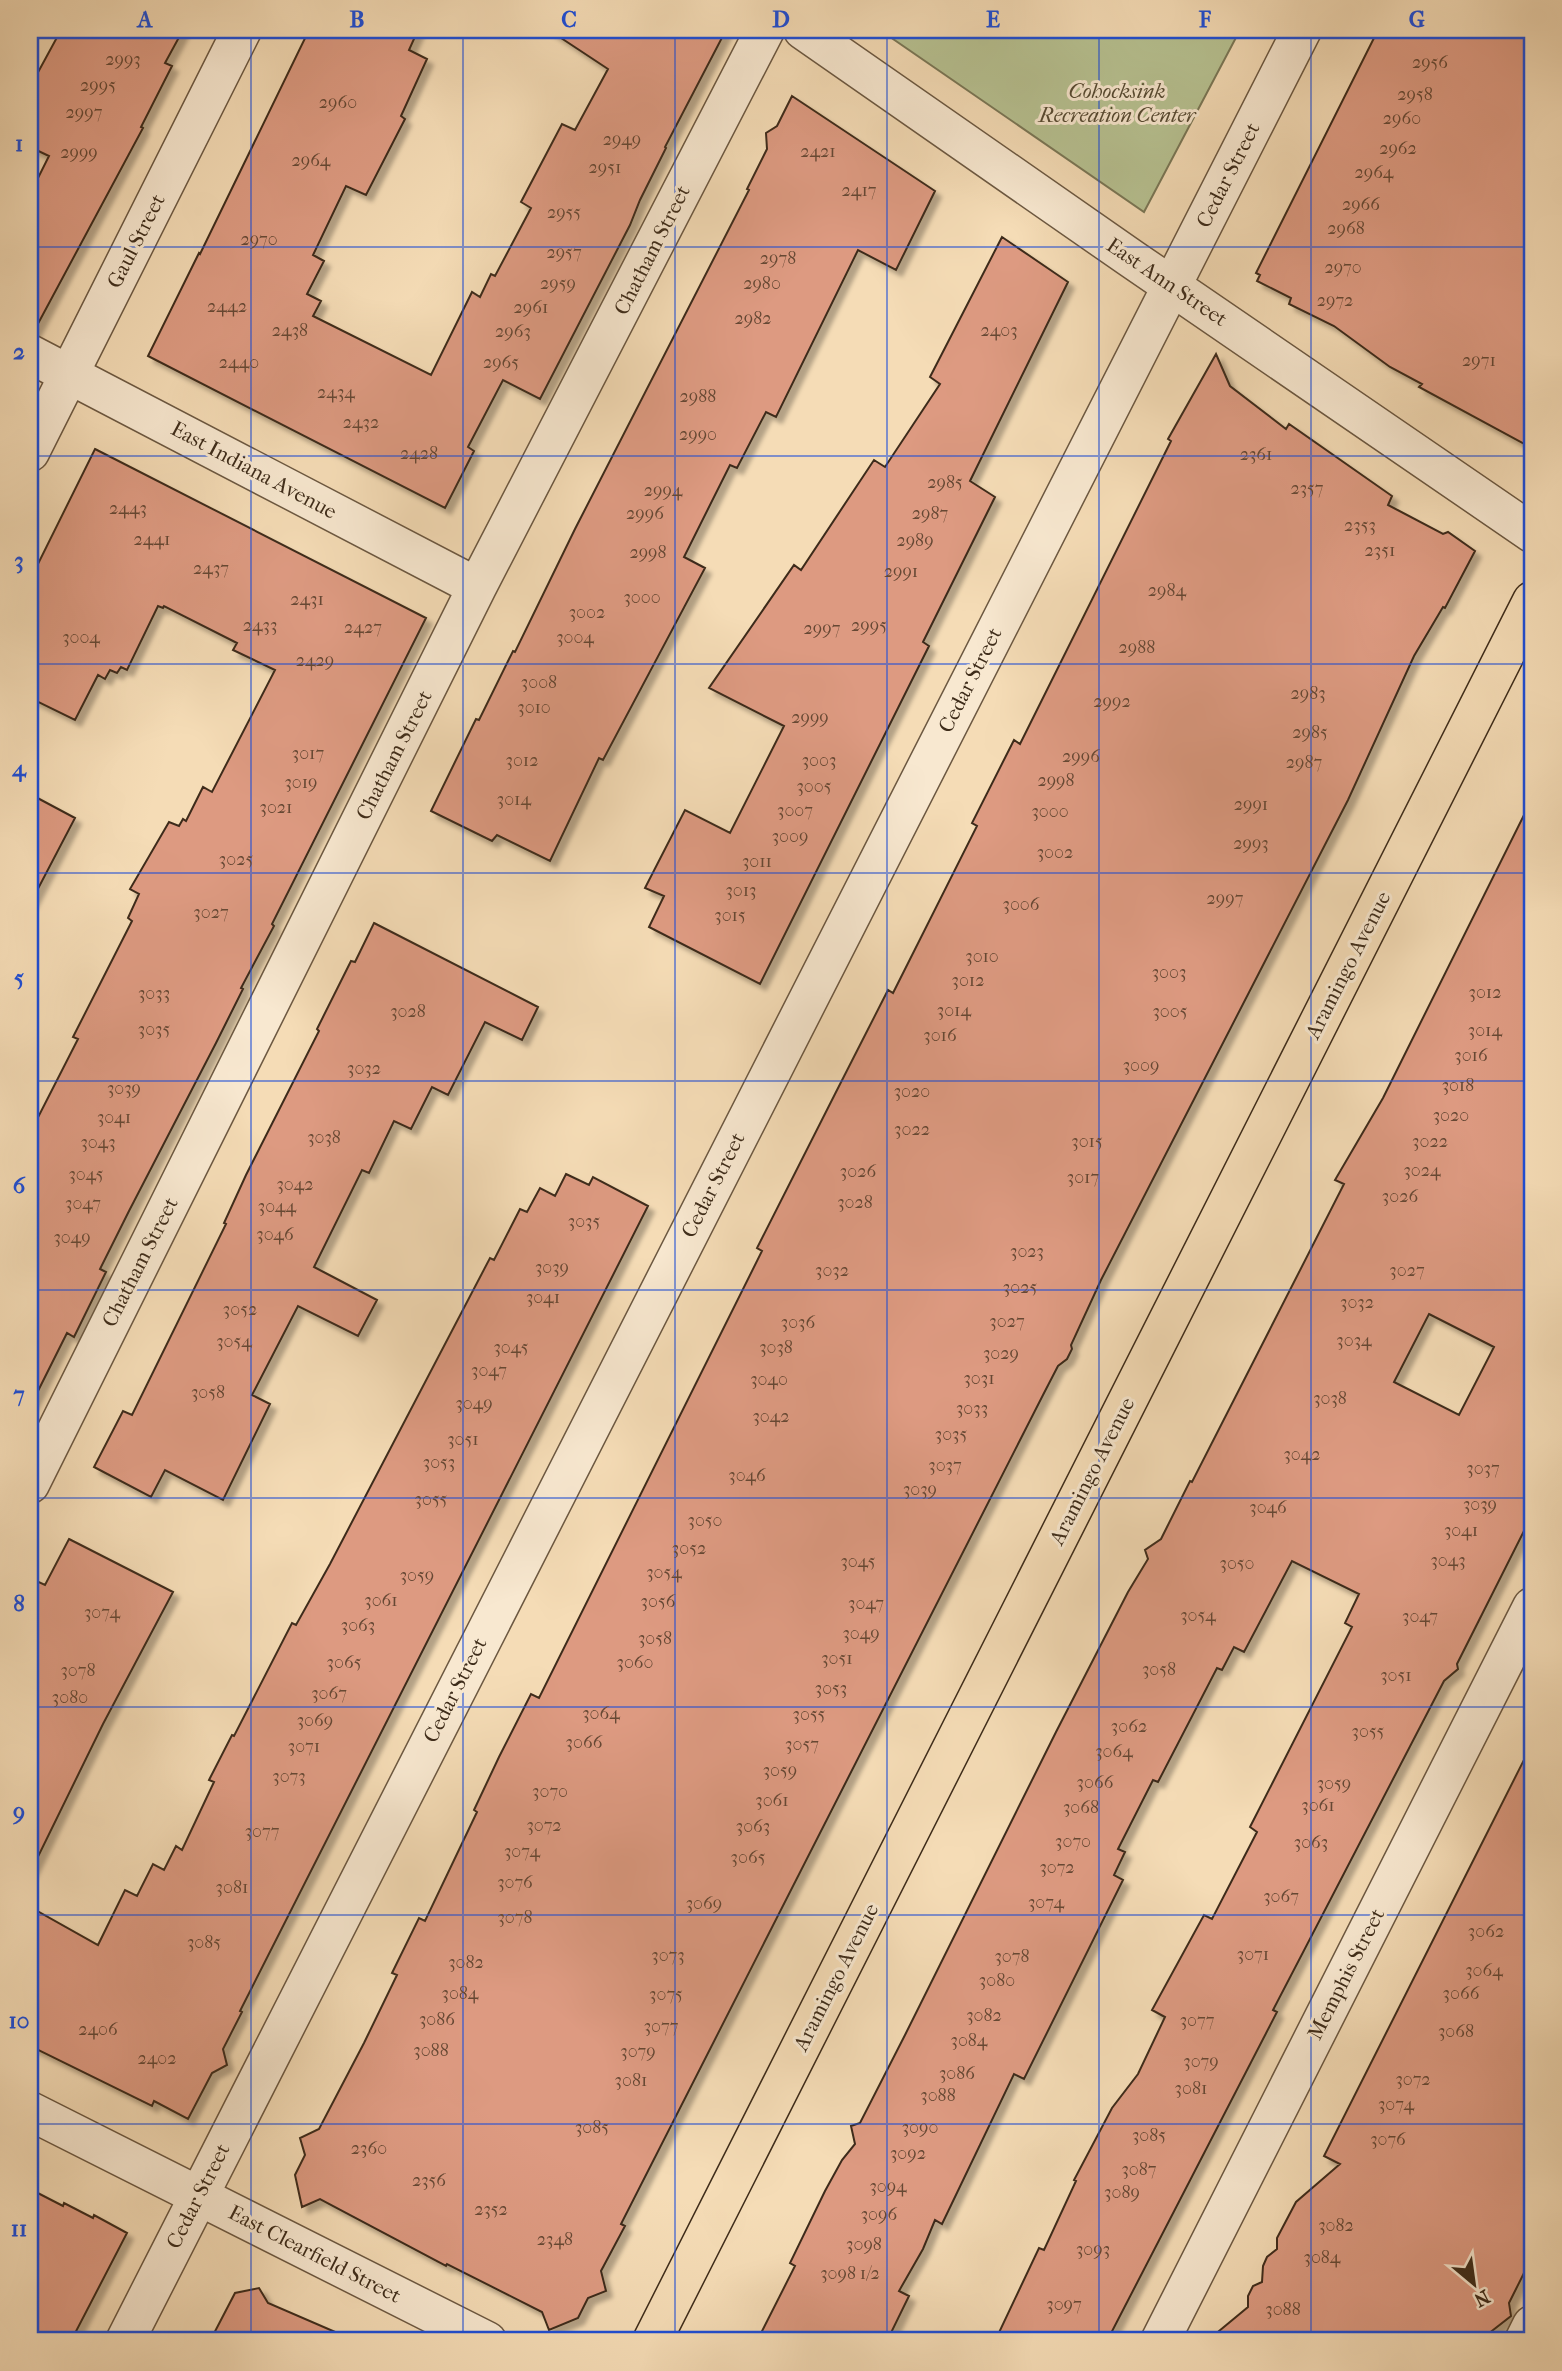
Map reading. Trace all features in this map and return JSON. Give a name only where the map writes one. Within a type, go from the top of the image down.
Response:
[{"type":"main road","name":"Aramingo Avenue","points":[[652,2341],[1532,601]]},
{"type":"street","name":"Gaul Street","points":[[30,452],[243,30]]},
{"type":"street","name":"Chatham Street","points":[[30,1484],[477,587],[765,30]]},
{"type":"street","name":"East Ann Street","points":[[803,30],[1532,533]]},
{"type":"street","name":"Cedar Street","points":[[125,2341],[1302,30]]},
{"type":"street","name":"East Indiana Avenue","points":[[30,354],[477,587]]},
{"type":"street","name":"Memphis Street","points":[[1160,2341],[1532,1607]]},
{"type":"street","name":"East Clearfield Street","points":[[30,2111],[487,2341]]},
{"type":"street","points":[[1524,2341],[1532,2325]]},
{"type":"green space","name":"Cohocksink Recreation Center","points":[[880,30],[1240,30],[1144,212]]},
{"type":"building","points":[[61,30],[183,30],[165,63],[172,66],[141,127],[143,128],[33,333],[30,332],[30,194],[49,156],[30,147],[30,87]]},
{"type":"building","points":[[309,30],[418,30],[409,50],[427,59],[401,116],[405,119],[366,195],[346,186],[313,255],[324,261],[307,294],[321,301],[313,316],[431,375],[472,292],[480,297],[491,274],[495,276],[531,208],[521,202],[562,124],[575,130],[608,69],[549,30],[726,30],[540,399],[503,380],[468,447],[474,451],[445,508],[148,356]]},
{"type":"building","points":[[1378,30],[1532,30],[1532,448],[1419,387],[1422,384],[1390,367],[1334,326],[1289,304],[1291,298],[1257,281],[1260,275],[1256,273]]},
{"type":"building","points":[[792,96],[935,191],[896,270],[858,250],[776,417],[766,412],[737,468],[730,465],[684,557],[705,568],[603,760],[599,758],[550,861],[497,835],[492,841],[431,811],[476,719],[479,720],[513,651],[515,652],[749,190],[747,189],[767,149],[766,133],[777,126]]},
{"type":"building","points":[[1002,237],[1068,282],[970,481],[995,497],[923,642],[929,646],[760,984],[649,927],[664,896],[645,888],[685,810],[730,833],[784,726],[709,688],[794,565],[801,570],[874,460],[885,467],[940,384],[930,377]]},
{"type":"building","points":[[1216,354],[1230,386],[1286,429],[1289,424],[1392,496],[1388,505],[1443,534],[1448,532],[1475,551],[1445,608],[1443,607],[1414,656],[1348,800],[1101,1280],[1067,1359],[1058,1366],[1043,1395],[621,2224],[625,2226],[601,2271],[606,2291],[588,2298],[578,2318],[549,2330],[542,2312],[447,2264],[446,2266],[320,2199],[302,2207],[295,2175],[305,2155],[300,2138],[319,2129],[364,2043],[397,1975],[392,1973],[419,1918],[425,1921],[477,1812],[474,1810],[499,1757],[531,1694],[539,1698],[762,1251],[757,1248],[888,990],[893,993],[977,826],[972,823],[1014,740],[1020,744],[1171,441],[1168,439]]},
{"type":"building","points":[[95,449],[426,618],[272,924],[274,926],[216,1043],[100,1269],[106,1272],[74,1337],[67,1333],[30,1407],[30,1133],[78,1039],[73,1037],[132,921],[128,918],[139,894],[130,889],[169,822],[179,826],[183,819],[186,821],[203,787],[212,792],[275,670],[233,650],[237,643],[164,606],[158,606],[127,670],[121,667],[117,673],[110,670],[105,679],[98,675],[75,720],[30,698],[30,580]]},
{"type":"building","points":[[30,794],[75,818],[30,904]]},
{"type":"building","points":[[1532,799],[1532,1515],[1457,1664],[1458,1669],[1444,1681],[1273,2010],[1277,2012],[1107,2341],[995,2341],[1039,2248],[1044,2250],[1076,2181],[1074,2180],[1112,2108],[1138,2074],[1165,2017],[1152,2010],[1204,1915],[1212,1919],[1257,1832],[1250,1827],[1352,1627],[1345,1623],[1359,1594],[1292,1561],[1244,1652],[1234,1647],[1222,1670],[1217,1668],[1158,1782],[1153,1780],[1118,1849],[1125,1852],[1114,1875],[1123,1880],[1024,2079],[1014,2074],[942,2224],[935,2220],[923,2249],[899,2291],[909,2296],[887,2341],[757,2341],[795,2266],[790,2263],[825,2191],[842,2160],[855,2144],[851,2126],[860,2123],[1056,1732],[1128,1592],[1148,1559],[1145,1550],[1161,1539],[1190,1481],[1192,1482],[1344,1184],[1335,1180],[1383,1098]],"holes":[[[1429,1314],[1494,1347],[1459,1415],[1394,1382]]]},
{"type":"building","points":[[374,923],[538,1007],[522,1040],[485,1022],[448,1095],[432,1087],[411,1129],[394,1121],[369,1173],[362,1170],[314,1267],[377,1300],[358,1336],[298,1306],[252,1395],[270,1404],[223,1500],[165,1470],[151,1497],[94,1467],[123,1411],[132,1415],[226,1224],[224,1223],[246,1175],[319,1031],[317,1029],[351,961],[355,962]]},
{"type":"building","points":[[566,1174],[589,1185],[593,1177],[648,1206],[240,2011],[242,2012],[223,2049],[227,2065],[212,2073],[188,2119],[154,2101],[152,2106],[30,2046],[30,1907],[98,1945],[125,1890],[137,1896],[153,1864],[164,1870],[176,1846],[182,1850],[214,1782],[209,1780],[232,1735],[234,1736],[292,1623],[296,1625],[330,1564],[490,1258],[494,1260],[520,1209],[527,1212],[540,1188],[555,1196]]},
{"type":"building","points":[[69,1539],[173,1592],[103,1724],[30,1873],[30,1578],[45,1585]]},
{"type":"building","points":[[1532,1744],[1532,2257],[1509,2303],[1511,2316],[1479,2341],[1207,2341],[1248,2307],[1248,2296],[1253,2286],[1262,2282],[1263,2266],[1267,2257],[1277,2249],[1277,2238],[1296,2202],[1340,2164],[1324,2156]]},
{"type":"building","points":[[30,2189],[63,2206],[64,2203],[93,2218],[94,2215],[127,2233],[71,2341],[30,2341]]},
{"type":"building","points":[[259,2288],[268,2303],[356,2341],[210,2341],[235,2293]]}]
